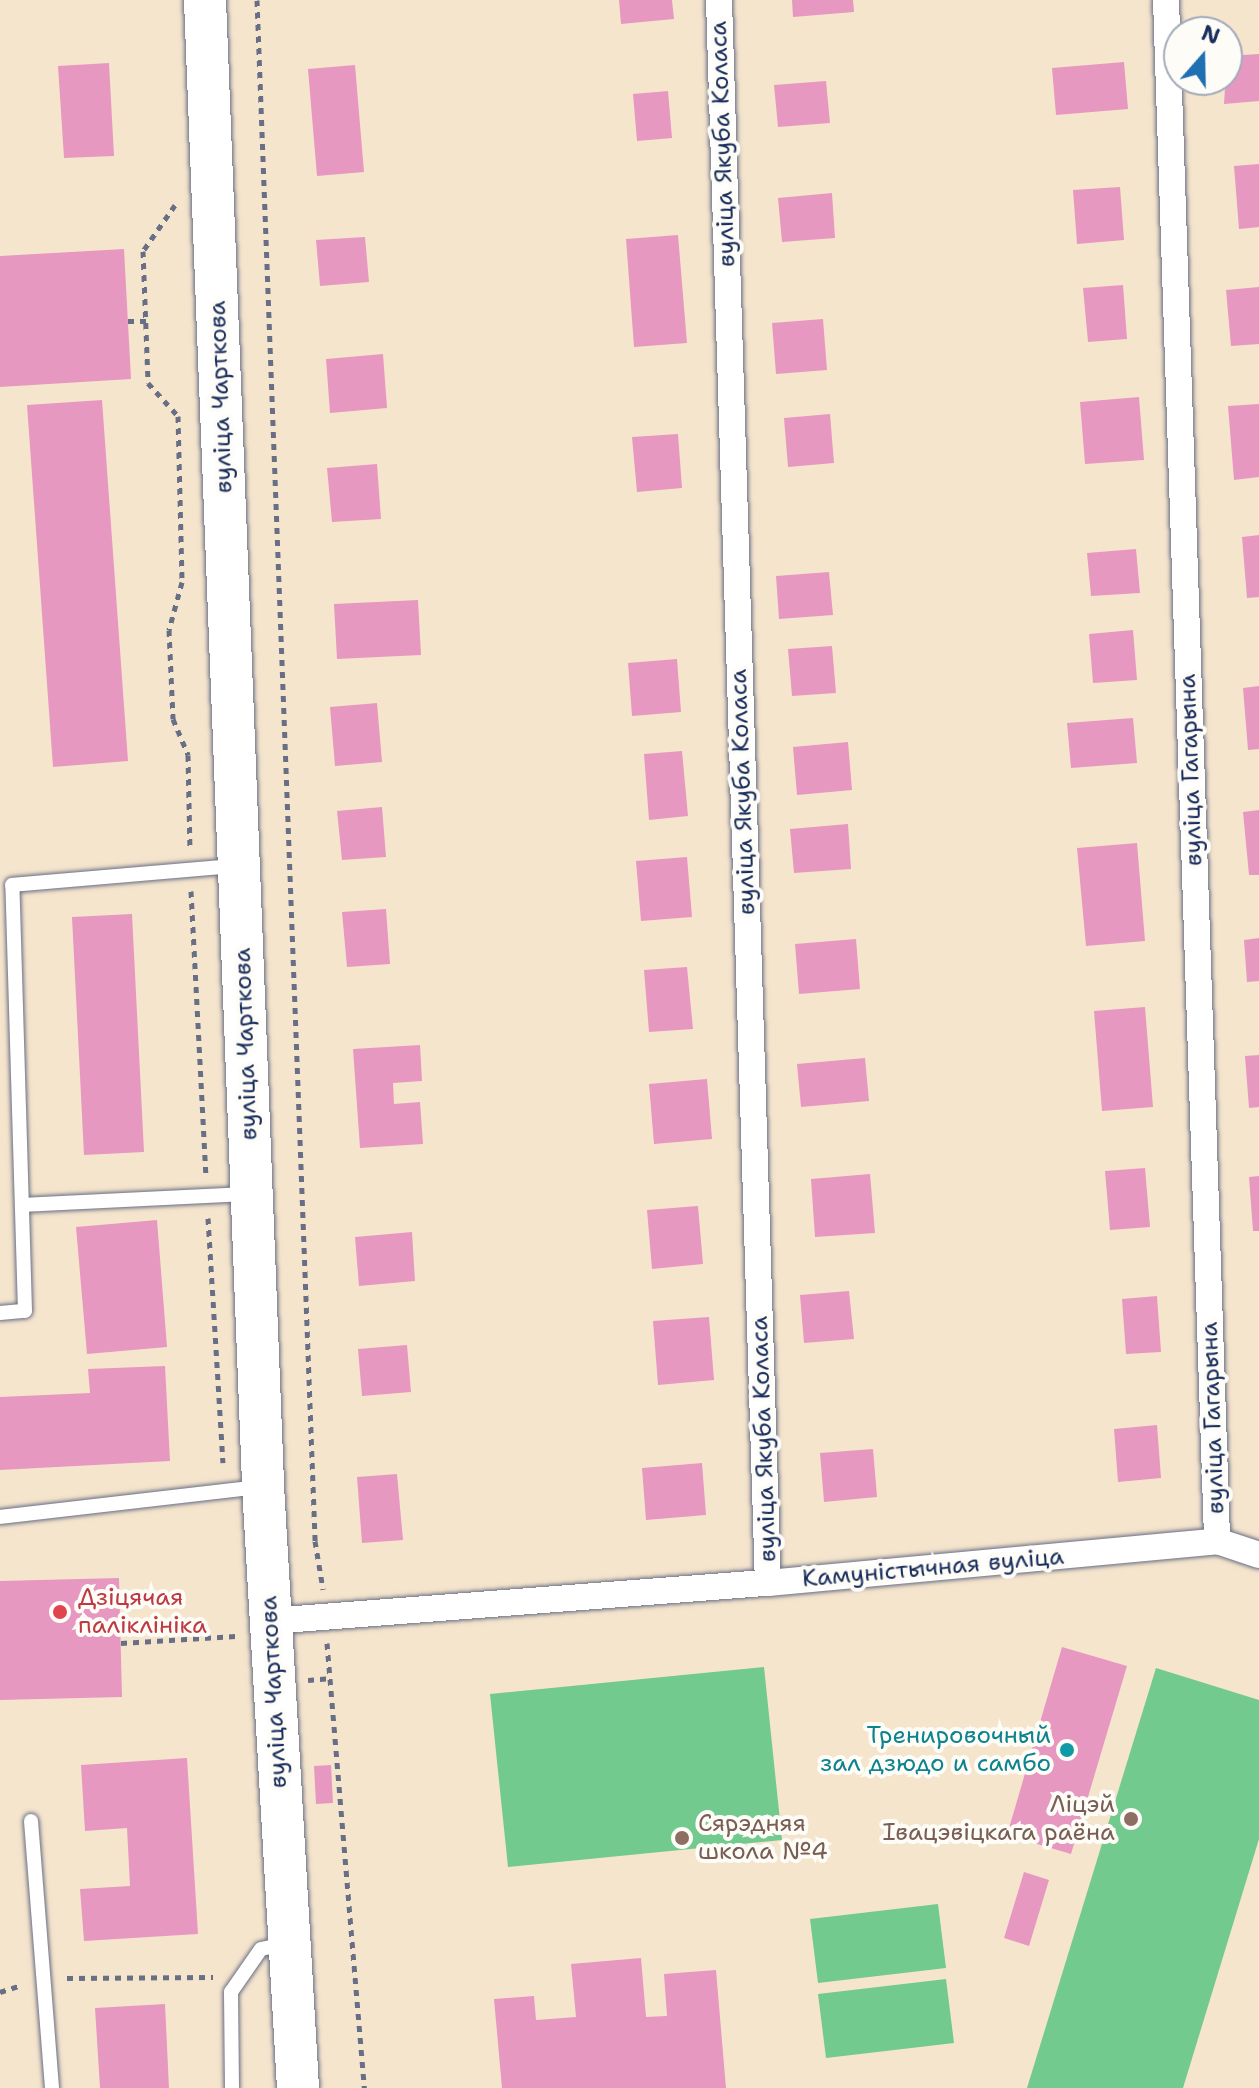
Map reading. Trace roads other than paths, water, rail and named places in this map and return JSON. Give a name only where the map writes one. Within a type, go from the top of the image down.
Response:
[{"type":"main road","name":"вуліца Чарткова","points":[[205,0],[252,1194],[246,1488],[248,1632],[289,1943],[298,2088]]},
{"type":"street","name":"вуліца Якуба Коласа","points":[[719,0],[768,1583]]},
{"type":"street","name":"вуліца Гагарына","points":[[1166,0],[1217,1541]]},
{"type":"street","name":"Камуністычная вуліца","points":[[248,1632],[326,1617],[768,1583],[1217,1541],[1259,1555]]},
{"type":"lane","points":[[0,1313],[25,1311],[23,1205],[6,885],[239,866]]},
{"type":"lane","points":[[23,1205],[252,1194]]},
{"type":"lane","points":[[0,1517],[246,1488]]},
{"type":"lane","points":[[31,1821],[52,2088]]},
{"type":"lane","points":[[232,2088],[231,1992],[261,1949],[289,1943]]},
{"type":"place","name":"Дзіцячая паліклініка","points":[[60,1612]]},
{"type":"place","name":"Тренировочный зал дзюдо и самбо","points":[[1067,1750]]},
{"type":"place","name":"Ліцэй Івацэвіцкага раёна","points":[[1131,1819]]},
{"type":"place","name":"Сярэдняя школа №4","points":[[682,1838]]}]
